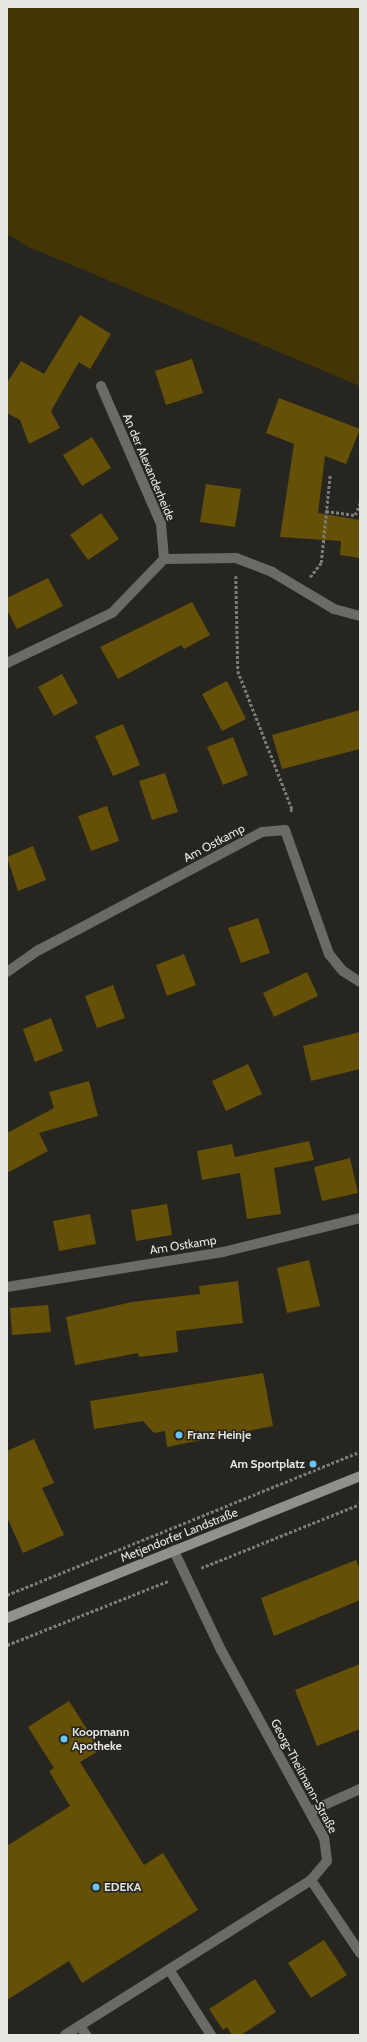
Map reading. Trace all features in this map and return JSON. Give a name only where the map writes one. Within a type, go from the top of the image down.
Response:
[{"type":"main road","name":"Metjendorfer Landstraße","points":[[7,1618],[360,1476]]},
{"type":"street","name":"An der Alexanderheide","points":[[101,386],[161,524],[164,559]]},
{"type":"street","points":[[7,663],[112,613],[164,559],[236,558],[272,572],[334,609],[360,616]]},
{"type":"street","points":[[284,830],[329,954],[343,971],[360,982]]},
{"type":"street","name":"Am Ostkamp","points":[[7,972],[39,950],[262,832],[284,830]]},
{"type":"street","name":"Am Ostkamp","points":[[7,1287],[223,1252],[360,1218]]},
{"type":"street","name":"Georg-Theilmann-Straße","points":[[65,2035],[170,1971],[310,1880],[327,1861],[328,1849],[311,1811],[227,1662],[174,1551]]},
{"type":"street","points":[[311,1811],[360,1789]]},
{"type":"street","points":[[310,1880],[360,1953]]},
{"type":"street","points":[[170,1971],[211,2035]]},
{"type":"street","points":[[80,2026],[86,2035]]},
{"type":"path","points":[[300,590],[321,563],[330,474]]},
{"type":"path","points":[[326,511],[356,515],[360,503]]},
{"type":"path","points":[[236,558],[238,671],[292,809],[284,830]]},
{"type":"path","points":[[7,1594],[360,1452]]},
{"type":"shaded area","points":[[7,7],[360,7],[360,386],[29,247],[7,234]]},
{"type":"building","points":[[80,315],[111,334],[90,369],[79,362],[51,411],[60,428],[29,444],[20,420],[7,413],[7,383],[21,361],[44,374]]},
{"type":"building","points":[[192,359],[203,393],[166,405],[155,371]]},
{"type":"building","points":[[279,398],[360,429],[346,464],[325,456],[318,513],[360,520],[360,558],[340,555],[341,541],[280,537],[294,444],[266,433]]},
{"type":"building","points":[[92,437],[111,468],[82,486],[63,455]]},
{"type":"building","points":[[206,484],[241,489],[235,527],[200,522]]},
{"type":"building","points":[[101,513],[119,539],[88,560],[70,535]]},
{"type":"building","points":[[48,578],[63,606],[17,629],[7,610],[7,598]]},
{"type":"building","points":[[192,602],[210,635],[184,649],[181,645],[118,679],[100,647]]},
{"type":"building","points":[[62,674],[78,703],[54,716],[38,687]]},
{"type":"building","points":[[227,681],[246,719],[222,731],[202,694]]},
{"type":"building","points":[[360,710],[360,749],[282,769],[272,735]]},
{"type":"building","points":[[123,724],[140,765],[113,776],[95,736]]},
{"type":"building","points":[[233,737],[248,775],[223,785],[207,747]]},
{"type":"building","points":[[165,773],[178,812],[152,820],[139,781]]},
{"type":"building","points":[[107,806],[119,841],[91,851],[78,816]]},
{"type":"building","points":[[33,846],[46,880],[18,891],[7,857]]},
{"type":"building","points":[[258,918],[270,953],[241,963],[228,928]]},
{"type":"building","points":[[184,954],[196,985],[167,996],[156,965]]},
{"type":"building","points":[[307,972],[318,996],[274,1017],[263,993]]},
{"type":"building","points":[[113,985],[125,1018],[97,1028],[85,996]]},
{"type":"building","points":[[51,1018],[63,1051],[35,1062],[23,1029]]},
{"type":"building","points":[[360,1032],[360,1069],[311,1081],[303,1046]]},
{"type":"building","points":[[248,1064],[262,1094],[226,1111],[212,1081]]},
{"type":"building","points":[[89,1081],[98,1116],[39,1133],[48,1151],[7,1173],[7,1133],[54,1108],[49,1092]]},
{"type":"building","points":[[309,1141],[314,1160],[274,1168],[281,1214],[247,1219],[240,1173],[202,1180],[197,1151],[232,1144],[235,1157]]},
{"type":"building","points":[[350,1158],[358,1193],[322,1201],[314,1167]]},
{"type":"building","points":[[167,1204],[172,1235],[136,1241],[131,1210]]},
{"type":"building","points":[[90,1214],[96,1244],[59,1251],[53,1221]]},
{"type":"building","points":[[309,1260],[320,1306],[287,1313],[277,1268]]},
{"type":"building","points":[[238,1281],[243,1323],[176,1331],[178,1352],[139,1357],[138,1353],[75,1365],[66,1317],[132,1302],[200,1294],[199,1286]]},
{"type":"building","points":[[48,1305],[51,1332],[12,1335],[10,1308]]},
{"type":"building","points":[[263,1373],[273,1426],[167,1447],[165,1431],[154,1433],[143,1421],[94,1429],[90,1401]]},
{"type":"building","points":[[34,1439],[54,1483],[42,1488],[64,1535],[23,1553],[7,1517],[7,1451]]},
{"type":"building","points":[[356,1560],[360,1570],[360,1600],[274,1636],[261,1598]]},
{"type":"building","points":[[360,1664],[360,1729],[317,1746],[295,1690]]},
{"type":"building","name":"EDEKA","points":[[69,1701],[100,1750],[80,1762],[144,1865],[163,1853],[198,1910],[82,1983],[69,1961],[7,2000],[7,1846],[70,1806],[49,1771],[54,1768],[28,1727]]},
{"type":"building","points":[[324,1940],[347,1975],[311,1998],[288,1963]]},
{"type":"building","points":[[255,1979],[276,2012],[241,2035],[232,2035],[227,2027],[223,2030],[209,2009]]},
{"type":"place","name":"Franz Heinje","points":[[179,1435]]},
{"type":"place","name":"Am Sportplatz","points":[[313,1464]]},
{"type":"place","name":"Koopmann Apotheke","points":[[64,1739]]},
{"type":"place","name":"EDEKA","points":[[96,1887]]}]
